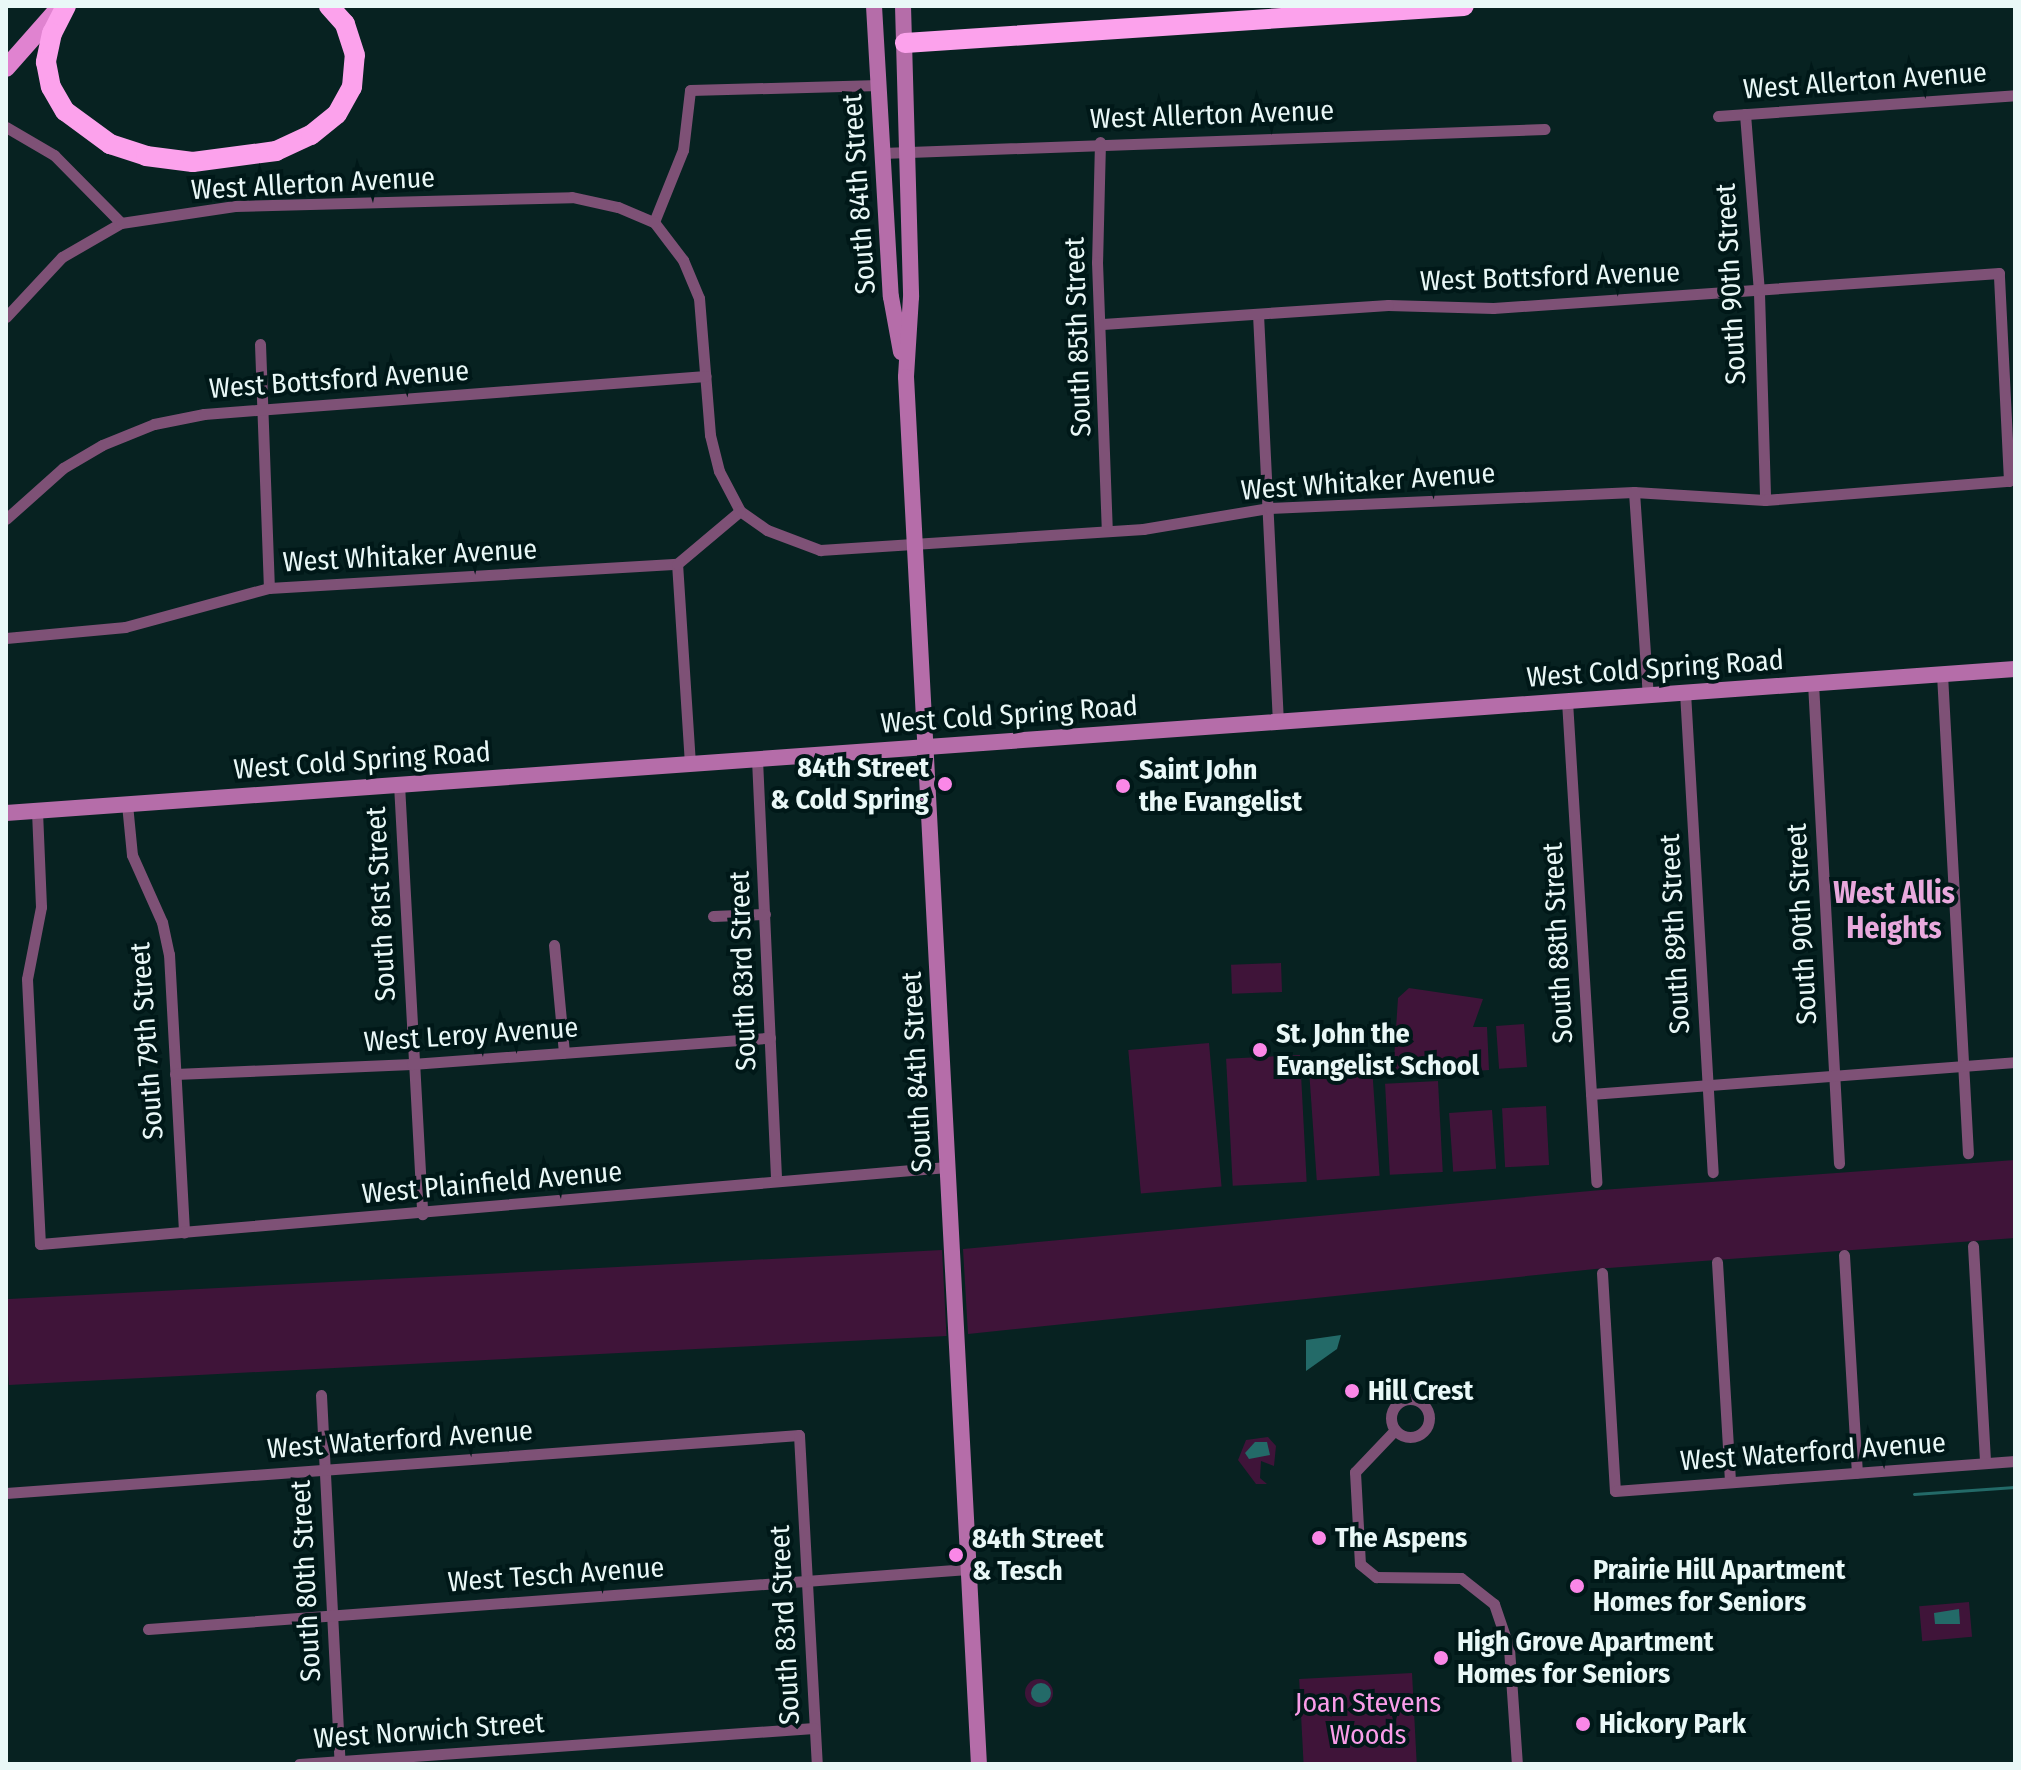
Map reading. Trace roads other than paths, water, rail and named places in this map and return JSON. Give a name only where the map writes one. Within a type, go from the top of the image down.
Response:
[{"type":"highway","points":[[64,6],[52,33],[46,62],[51,87],[65,111],[110,144],[146,156],[193,162],[276,151],[311,135],[337,114],[352,87],[355,55],[345,24],[329,6]]},
{"type":"highway","points":[[905,43],[1464,6]]},
{"type":"main road","points":[[6,68],[64,6]]},
{"type":"street","name":"South 84th Street","points":[[874,6],[891,297],[906,377]]},
{"type":"street","name":"South 84th Street","points":[[903,6],[909,154],[906,377],[928,747],[979,1764]]},
{"type":"street","points":[[877,44],[905,43]]},
{"type":"street","points":[[690,764],[677,564],[740,511],[713,452],[699,298],[683,260],[654,222],[683,150],[690,90],[879,85]]},
{"type":"street","name":"West Allerton Avenue","points":[[1718,116],[2015,95]]},
{"type":"street","name":"South 90th Street","points":[[1745,114],[1759,293],[1765,500]]},
{"type":"street","points":[[6,127],[54,155],[121,223]]},
{"type":"street","name":"West Allerton Avenue","points":[[882,153],[1100,142],[1545,129]]},
{"type":"street","name":"South 85th Street","points":[[1100,142],[1097,262],[1103,324],[1107,531]]},
{"type":"street","name":"West Allerton Avenue","points":[[6,317],[62,257],[121,223],[235,206],[572,197],[618,207],[654,222]]},
{"type":"street","name":"West Bottsford Avenue","points":[[1103,324],[1388,305],[1493,308],[1759,293],[1999,273],[2009,328]]},
{"type":"street","points":[[1258,314],[1278,722]]},
{"type":"street","name":"West Whitaker Avenue","points":[[740,511],[767,530],[820,550],[1107,531],[1269,508],[1634,492],[1765,500],[2009,481],[2009,328]]},
{"type":"street","points":[[260,344],[269,588]]},
{"type":"street","name":"West Bottsford Avenue","points":[[6,519],[63,468],[102,445],[154,424],[261,409],[706,376]]},
{"type":"street","points":[[1634,492],[1648,695]]},
{"type":"street","name":"West Whitaker Avenue","points":[[6,638],[125,627],[269,588],[677,564]]},
{"type":"street","name":"West Cold Spring Road","points":[[6,813],[2015,669]]},
{"type":"street","points":[[1942,674],[1968,1153]]},
{"type":"street","name":"South 90th Street","points":[[1813,683],[1839,1163]]},
{"type":"street","name":"South 89th Street","points":[[1685,692],[1713,1172]]},
{"type":"street","name":"South 88th Street","points":[[1567,701],[1596,1182]]},
{"type":"street","name":"South 83rd Street","points":[[757,759],[776,1181]]},
{"type":"street","name":"South 81st Street","points":[[399,784],[422,1214]]},
{"type":"street","name":"South 79th Street","points":[[127,804],[132,855],[162,922],[169,954],[184,1233]]},
{"type":"street","name":"West Plainfield Avenue","points":[[37,811],[41,907],[27,979],[40,1244],[422,1214],[947,1167]]},
{"type":"street","points":[[713,916],[765,914]]},
{"type":"street","points":[[554,945],[564,1053]]},
{"type":"street","name":"West Leroy Avenue","points":[[175,1074],[412,1064],[770,1038]]},
{"type":"street","points":[[1591,1094],[2015,1062]]},
{"type":"street","points":[[1973,1246],[1985,1463]]},
{"type":"street","points":[[1844,1255],[1857,1473]]},
{"type":"street","points":[[1717,1262],[1730,1482]]},
{"type":"street","name":"West Waterford Avenue","points":[[1602,1273],[1615,1491],[2015,1461]]},
{"type":"street","name":"South 80th Street","points":[[321,1395],[340,1762]]},
{"type":"street","points":[[1395,1430],[1355,1472],[1360,1564],[1376,1577],[1461,1578],[1494,1604],[1509,1648],[1517,1764]]},
{"type":"street","name":"South 83rd Street","points":[[799,1435],[817,1764]]},
{"type":"street","name":"West Waterford Avenue","points":[[6,1493],[799,1435]]},
{"type":"street","name":"West Tesch Avenue","points":[[148,1629],[968,1569]]},
{"type":"street","name":"West Norwich Street","points":[[299,1764],[814,1728]]},
{"type":"water","points":[[1341,1335],[1337,1349],[1306,1371],[1306,1340]]},
{"type":"water","points":[[1255,1442],[1267,1442],[1270,1455],[1249,1459],[1245,1453]]},
{"type":"water","points":[[1959,1609],[1960,1624],[1935,1624],[1934,1613]]},
{"type":"water","points":[[1041,1683],[1048,1686],[1051,1693],[1048,1700],[1041,1703],[1034,1700],[1031,1693],[1034,1686]]},
{"type":"waterway","points":[[1914,1494],[2015,1487]]},
{"type":"place","name":"84th Street & Cold Spring","points":[[945,784]]},
{"type":"place","name":"Saint John the Evangelist","points":[[1123,786]]},
{"type":"place","name":"St. John the Evangelist School","points":[[1260,1050]]},
{"type":"place","name":"Hill Crest","points":[[1352,1391]]},
{"type":"place","name":"The Aspens","points":[[1319,1538]]},
{"type":"place","name":"84th Street & Tesch","points":[[956,1555]]},
{"type":"place","name":"Prairie Hill Apartment Homes for Seniors","points":[[1577,1586]]},
{"type":"place","name":"High Grove Apartment Homes for Seniors","points":[[1441,1658]]},
{"type":"place","name":"Hickory Park","points":[[1583,1724]]},
{"type":"district","name":"West Allis Heights","points":[[1894,910]]},
{"type":"park label","name":"Joan Stevens Woods","points":[[1368,1719]]}]
